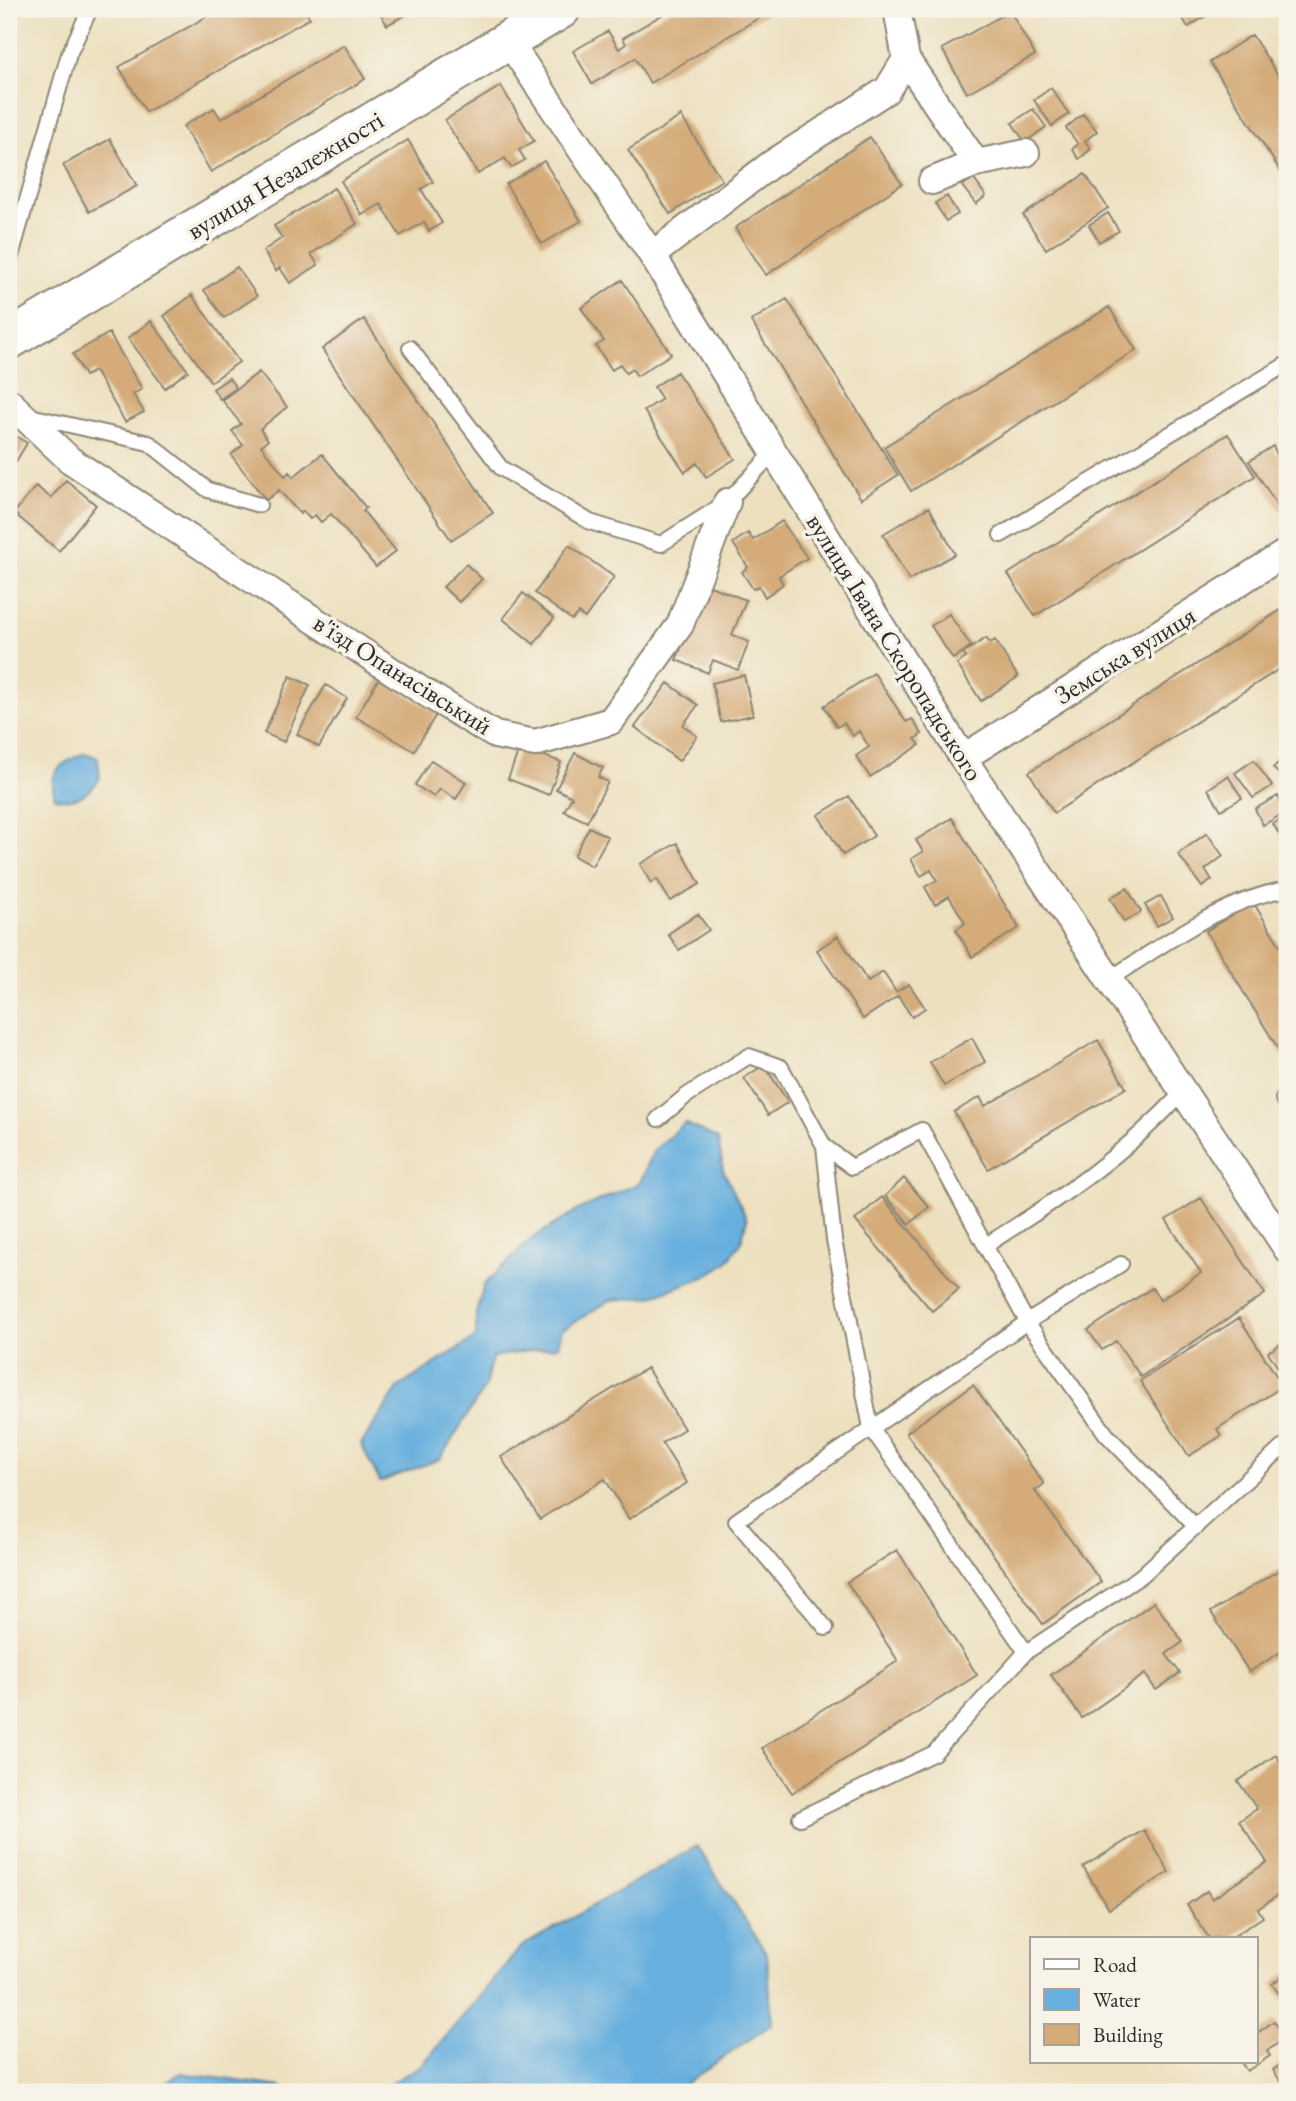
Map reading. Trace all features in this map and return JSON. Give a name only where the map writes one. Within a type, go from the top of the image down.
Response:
[{"type":"main road","name":"вулиця Незалежності","points":[[9,341],[561,9]]},
{"type":"street","points":[[897,9],[906,59],[976,163]]},
{"type":"street","name":"вулиця Івана Скоропадського","points":[[509,42],[652,255],[963,758],[1287,1249]]},
{"type":"street","points":[[652,255],[771,166],[887,90],[906,59]]},
{"type":"street","points":[[932,181],[976,163],[1026,153]]},
{"type":"street","name":"в'їзд Опанасівський","points":[[15,408],[69,460],[421,690],[495,735],[534,743],[611,722],[680,625],[727,502]]},
{"type":"street","name":"Земська вулиця","points":[[963,758],[1287,552]]},
{"type":"lane","points":[[9,263],[69,54],[90,9]]},
{"type":"lane","points":[[410,348],[501,468],[590,522],[661,544],[727,502],[774,453]]},
{"type":"lane","points":[[1002,535],[1287,364]]},
{"type":"lane","points":[[15,408],[149,443],[208,490],[258,505]]},
{"type":"lane","points":[[1110,979],[1218,911],[1259,894],[1287,889]]},
{"type":"lane","points":[[658,1119],[686,1096],[749,1056],[781,1067],[824,1146],[834,1240],[872,1428],[1026,1652]]},
{"type":"lane","points":[[986,1245],[1081,1185],[1153,1124],[1183,1092]]},
{"type":"lane","points":[[824,1146],[852,1167],[922,1130],[1027,1322],[1106,1434],[1196,1527]]},
{"type":"lane","points":[[826,1628],[736,1521],[1027,1322],[1121,1264]]},
{"type":"lane","points":[[800,1818],[934,1753],[1026,1652],[1141,1576],[1284,1446]]},
{"type":"water","points":[[85,753],[98,758],[100,779],[80,796],[69,799],[55,798],[53,780],[59,768]]},
{"type":"water","points":[[685,1123],[718,1139],[723,1170],[747,1219],[741,1243],[726,1263],[704,1277],[650,1297],[611,1300],[562,1330],[558,1346],[492,1357],[485,1387],[440,1459],[380,1482],[361,1444],[399,1387],[476,1337],[476,1313],[484,1285],[531,1239],[578,1210],[640,1183],[654,1150]]},
{"type":"water","points":[[697,1846],[767,1954],[772,2024],[674,2092],[571,2092],[490,2085],[433,2092],[377,2092],[423,2064],[521,1947]]},
{"type":"water","points":[[180,2073],[282,2087],[284,2092],[154,2092]]},
{"type":"building","points":[[220,9],[304,9],[310,18],[146,112],[119,67]]},
{"type":"building","points":[[378,9],[417,9],[387,25]]},
{"type":"building","points":[[672,9],[774,9],[650,83],[635,58],[592,84],[573,51],[608,31],[619,49],[626,44],[623,38]]},
{"type":"building","points":[[1177,9],[1217,9],[1188,27]]},
{"type":"building","points":[[1010,11],[1035,55],[967,93],[942,49]]},
{"type":"building","points":[[1252,35],[1287,89],[1287,181],[1210,62]]},
{"type":"building","points":[[344,45],[365,79],[211,172],[183,126],[214,108],[221,119]]},
{"type":"building","points":[[501,86],[534,141],[519,150],[525,160],[511,168],[505,158],[478,174],[445,120]]},
{"type":"building","points":[[1051,88],[1069,114],[1052,126],[1034,100]]},
{"type":"building","points":[[1033,109],[1046,127],[1025,142],[1012,123]]},
{"type":"building","points":[[1083,114],[1097,131],[1085,141],[1091,149],[1079,159],[1072,149],[1078,144],[1066,128]]},
{"type":"building","points":[[681,116],[722,180],[670,214],[628,150]]},
{"type":"building","points":[[870,137],[902,184],[766,275],[735,228]]},
{"type":"building","points":[[110,139],[137,186],[89,212],[63,165]]},
{"type":"building","points":[[408,140],[433,182],[421,189],[442,223],[429,231],[424,222],[400,236],[381,204],[362,215],[341,181]]},
{"type":"building","points":[[544,161],[581,221],[542,244],[506,184]]},
{"type":"building","points":[[1085,174],[1108,208],[1046,249],[1023,215]]},
{"type":"building","points":[[973,178],[986,196],[976,204],[962,186]]},
{"type":"building","points":[[334,188],[357,224],[311,254],[318,265],[290,283],[280,268],[276,271],[263,251],[282,238],[274,226]]},
{"type":"building","points":[[947,196],[958,214],[946,221],[935,203]]},
{"type":"building","points":[[1108,213],[1119,231],[1099,242],[1089,225]]},
{"type":"building","points":[[237,267],[257,296],[224,318],[204,290]]},
{"type":"building","points":[[622,280],[671,354],[637,376],[632,369],[626,373],[620,364],[612,370],[596,346],[604,341],[581,308]]},
{"type":"building","points":[[192,295],[239,362],[211,382],[164,316]]},
{"type":"building","points":[[787,299],[898,475],[861,499],[751,321]]},
{"type":"building","points":[[1109,307],[1136,350],[911,491],[884,447]]},
{"type":"building","points":[[364,319],[493,513],[451,540],[322,349]]},
{"type":"building","points":[[151,321],[188,371],[165,388],[128,338]]},
{"type":"building","points":[[109,333],[142,389],[133,394],[144,412],[125,422],[95,371],[85,376],[73,354]]},
{"type":"building","points":[[259,372],[287,407],[260,429],[268,440],[261,446],[285,476],[289,472],[293,477],[322,454],[366,508],[363,511],[396,551],[376,567],[331,514],[321,522],[315,515],[310,519],[303,511],[300,514],[279,490],[266,500],[231,455],[243,445],[232,431],[241,424],[222,400]]},
{"type":"building","points":[[677,372],[735,459],[706,477],[697,463],[685,472],[644,411],[662,399],[654,387]]},
{"type":"building","points":[[229,378],[236,388],[220,399],[213,389]]},
{"type":"building","points":[[9,432],[27,443],[15,463],[9,459]]},
{"type":"building","points":[[1228,434],[1255,476],[1035,616],[1008,574]]},
{"type":"building","points":[[1273,446],[1277,454],[1287,448],[1287,506],[1280,510],[1249,461]]},
{"type":"building","points":[[66,480],[96,505],[59,551],[14,513],[36,486],[51,498]]},
{"type":"building","points":[[929,507],[955,554],[909,580],[883,534]]},
{"type":"building","points":[[782,521],[807,558],[779,576],[783,584],[765,597],[759,586],[753,589],[742,572],[748,567],[733,543],[748,533],[753,540]]},
{"type":"building","points":[[569,545],[614,577],[585,618],[578,613],[572,620],[535,593]]},
{"type":"building","points":[[466,564],[482,579],[459,602],[443,587]]},
{"type":"building","points":[[710,586],[746,600],[732,635],[749,642],[738,670],[713,660],[708,673],[676,660],[689,629],[690,610],[699,613]]},
{"type":"building","points":[[523,593],[554,618],[534,644],[503,619]]},
{"type":"building","points":[[1287,606],[1287,664],[1054,813],[1029,772]]},
{"type":"building","points":[[949,614],[971,646],[953,659],[931,626]]},
{"type":"building","points":[[986,638],[990,643],[995,640],[1018,677],[981,701],[957,664],[966,658],[963,653]]},
{"type":"building","points":[[874,673],[906,722],[912,719],[922,734],[915,739],[920,745],[870,777],[856,756],[869,747],[859,731],[853,736],[844,723],[837,727],[824,706]]},
{"type":"building","points":[[744,675],[753,715],[721,722],[712,683]]},
{"type":"building","points":[[290,676],[310,685],[284,742],[264,733]]},
{"type":"building","points":[[379,678],[437,713],[414,751],[356,717]]},
{"type":"building","points":[[668,683],[698,705],[683,725],[697,736],[679,761],[635,727]]},
{"type":"building","points":[[326,685],[347,698],[319,747],[297,734]]},
{"type":"building","points":[[520,747],[561,762],[549,795],[508,779]]},
{"type":"building","points":[[575,753],[603,768],[598,777],[608,782],[587,822],[564,811],[572,797],[556,789]]},
{"type":"building","points":[[1287,754],[1287,782],[1273,768]]},
{"type":"building","points":[[431,760],[466,782],[456,799],[440,789],[434,797],[415,785]]},
{"type":"building","points":[[1254,760],[1272,786],[1253,798],[1235,773]]},
{"type":"building","points":[[1228,776],[1242,798],[1221,810],[1208,789]]},
{"type":"building","points":[[849,796],[874,836],[843,855],[818,815]]},
{"type":"building","points":[[1278,796],[1286,812],[1263,825],[1255,809]]},
{"type":"building","points":[[1286,816],[1287,837],[1283,840],[1273,824]]},
{"type":"building","points":[[952,818],[1019,928],[972,957],[956,930],[965,923],[949,896],[935,905],[925,887],[937,880],[931,870],[921,876],[911,859],[923,852],[916,840]]},
{"type":"building","points":[[589,827],[608,837],[592,866],[574,856]]},
{"type":"building","points":[[1207,833],[1223,856],[1205,870],[1212,880],[1202,887],[1178,854]]},
{"type":"building","points":[[677,843],[700,884],[670,901],[657,879],[651,883],[640,864]]},
{"type":"building","points":[[1127,888],[1141,912],[1124,922],[1110,898]]},
{"type":"building","points":[[1161,896],[1173,917],[1157,926],[1145,905]]},
{"type":"building","points":[[1253,902],[1287,957],[1287,1063],[1206,931]]},
{"type":"building","points":[[698,914],[709,930],[679,950],[668,934]]},
{"type":"building","points":[[838,936],[868,982],[883,972],[896,992],[909,984],[925,1008],[912,1017],[898,996],[863,1019],[817,950]]},
{"type":"building","points":[[972,1038],[985,1062],[944,1086],[930,1062]]},
{"type":"building","points":[[1098,1040],[1126,1088],[988,1169],[954,1112],[980,1097],[985,1106]]},
{"type":"building","points":[[764,1065],[788,1102],[768,1115],[744,1078]]},
{"type":"building","points":[[904,1178],[929,1207],[909,1224],[885,1196]]},
{"type":"building","points":[[882,1197],[959,1289],[932,1311],[855,1220]]},
{"type":"building","points":[[1201,1198],[1265,1294],[1141,1377],[1116,1341],[1102,1350],[1088,1330],[1152,1288],[1160,1300],[1201,1273],[1166,1220]]},
{"type":"building","points":[[1239,1318],[1283,1386],[1217,1429],[1221,1436],[1189,1456],[1140,1381]]},
{"type":"building","points":[[1287,1340],[1287,1382],[1268,1352]]},
{"type":"building","points":[[647,1368],[684,1429],[662,1443],[687,1483],[629,1519],[605,1479],[540,1519],[501,1457]]},
{"type":"building","points":[[973,1385],[1044,1484],[1035,1491],[1101,1582],[1043,1624],[906,1433]]},
{"type":"building","points":[[897,1550],[977,1675],[792,1793],[762,1748],[898,1661],[847,1582]]},
{"type":"building","points":[[1287,1565],[1287,1648],[1249,1672],[1211,1612]]},
{"type":"building","points":[[1154,1602],[1183,1642],[1166,1654],[1180,1673],[1156,1690],[1145,1674],[1082,1718],[1051,1675]]},
{"type":"building","points":[[1276,1755],[1287,1771],[1287,1889],[1258,1909],[1263,1917],[1233,1937],[1208,1937],[1187,1905],[1207,1891],[1212,1899],[1267,1862],[1239,1821],[1257,1809],[1238,1781]]},
{"type":"building","points":[[1144,1830],[1169,1872],[1109,1909],[1083,1867]]},
{"type":"building","points":[[1287,1972],[1287,2005],[1272,1984]]},
{"type":"building","points":[[1274,2021],[1285,2038],[1267,2051],[1270,2056],[1247,2071],[1241,2062],[1258,2062],[1258,2033]]},
{"type":"building","points":[[1287,2060],[1287,2090],[1273,2070]]}]
